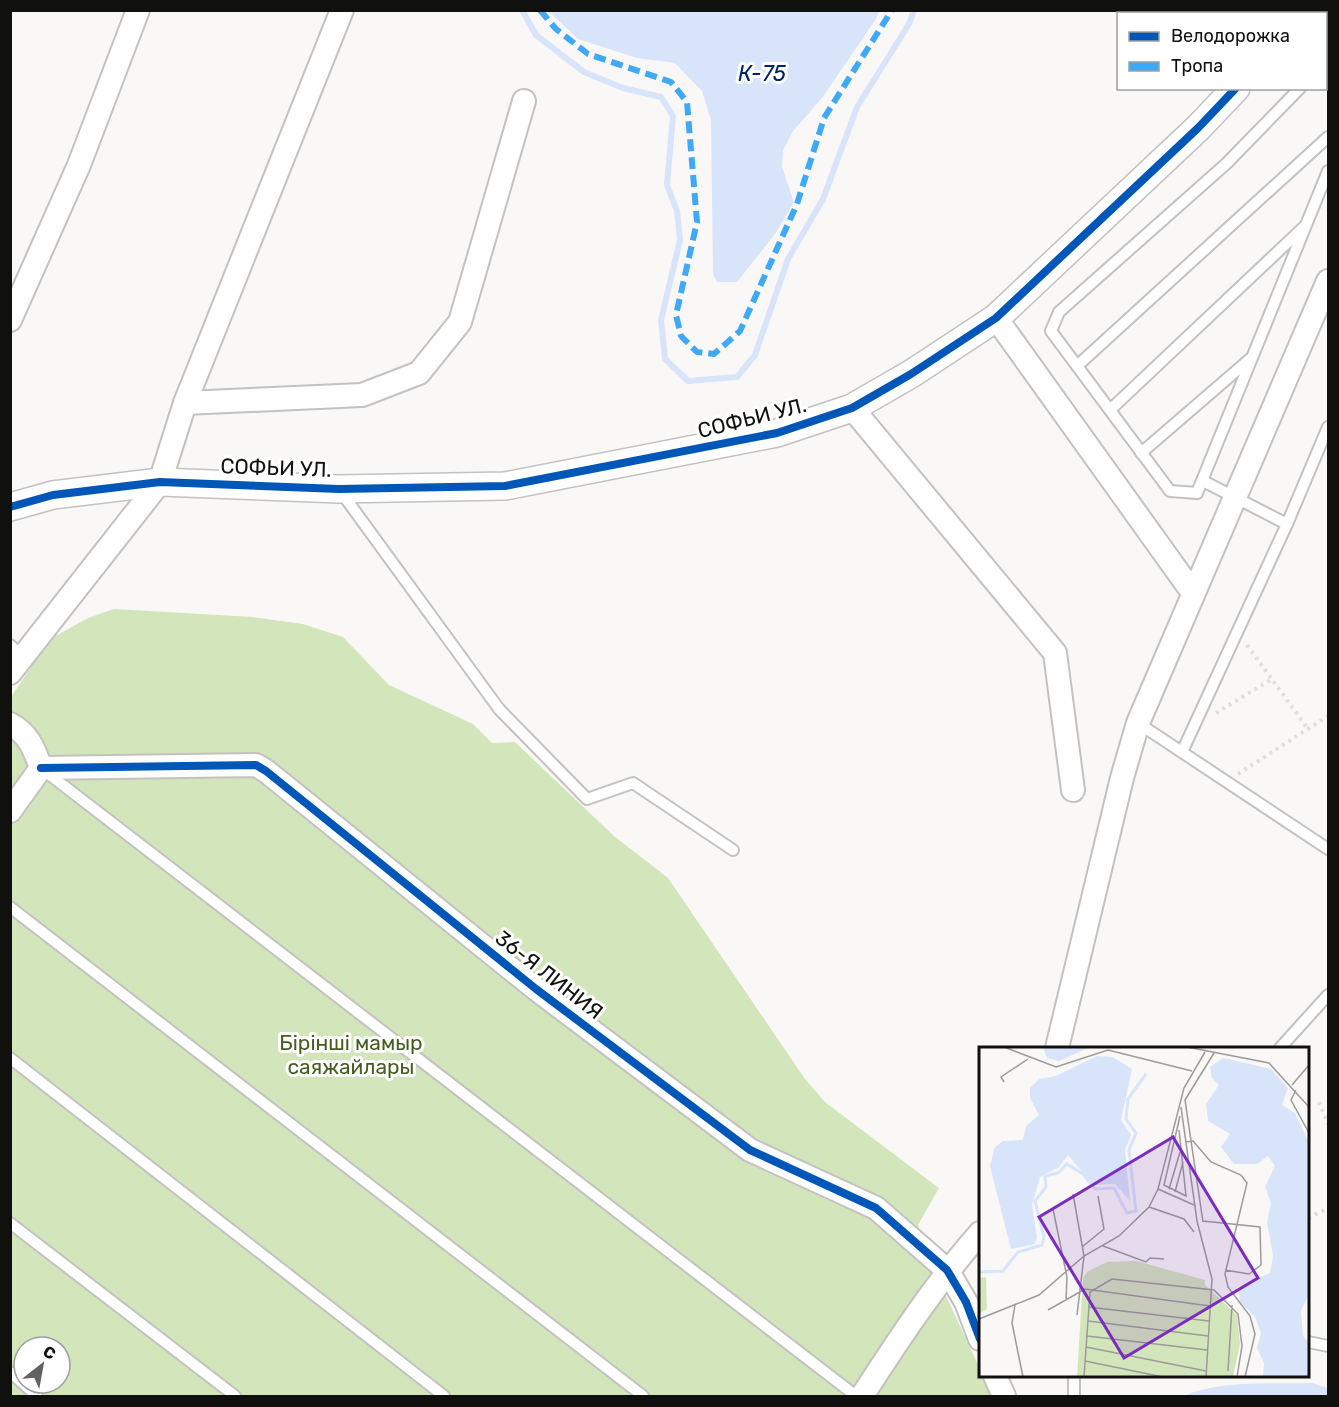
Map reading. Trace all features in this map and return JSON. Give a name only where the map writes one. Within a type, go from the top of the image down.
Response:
[{"type":"street","points":[[10,320],[80,165],[138,10]]},
{"type":"street","points":[[15,658],[160,482],[185,403],[342,10]]},
{"type":"street","name":"СОФЬИ УЛ.","points":[[10,507],[53,495],[160,482],[339,489],[505,486],[777,434],[852,408],[911,374],[996,318],[1198,128],[1234,90]]},
{"type":"street","points":[[185,403],[362,395],[419,373],[460,322],[524,101]]},
{"type":"street","points":[[1057,1047],[1122,778],[1138,723],[1192,592],[1329,281]]},
{"type":"street","points":[[996,318],[1192,592]]},
{"type":"street","points":[[852,408],[1055,653],[1073,790]]},
{"type":"street","points":[[10,724],[22,731],[31,743],[41,768],[10,811]]},
{"type":"street","name":"36-Я ЛИНИЯ","points":[[41,768],[256,765],[536,989],[750,1150],[876,1208],[947,1270],[966,1302],[979,1334]]},
{"type":"street","points":[[862,1396],[916,1311],[947,1270],[979,1235]]},
{"type":"street","points":[[995,1377],[1004,1396]]},
{"type":"lane","points":[[1298,90],[1227,163],[1059,312],[1051,331],[1170,491],[1197,493],[1203,481],[1329,171]]},
{"type":"lane","points":[[1077,366],[1323,149],[1329,137]]},
{"type":"lane","points":[[1110,410],[1306,225]]},
{"type":"lane","points":[[1142,453],[1253,356]]},
{"type":"lane","points":[[1182,752],[1329,427]]},
{"type":"lane","points":[[1203,481],[1287,524]]},
{"type":"lane","points":[[339,489],[499,709],[587,799],[633,783],[733,850]]},
{"type":"lane","points":[[1138,723],[1329,849]]},
{"type":"lane","points":[[41,768],[856,1396]]},
{"type":"lane","points":[[10,908],[643,1396]]},
{"type":"lane","points":[[1281,1047],[1329,995]]},
{"type":"lane","points":[[10,1058],[444,1396]]},
{"type":"lane","points":[[10,1223],[236,1396]]},
{"type":"lane","points":[[1309,1342],[1329,1346]]},
{"type":"lane","points":[[10,1372],[37,1396]]},
{"type":"lane","points":[[1074,1377],[1074,1396]]},
{"type":"path","points":[[1237,631],[1308,729]]},
{"type":"path","points":[[1195,723],[1272,679]]},
{"type":"path","points":[[1225,782],[1329,716]]},
{"type":"path","points":[[1319,1102],[1329,1124]]},
{"type":"path","points":[[1309,1218],[1329,1208]]},
{"type":"green space","name":"Бірінші мамыр саяжайлары","points":[[114,609],[253,617],[303,624],[343,637],[389,685],[473,724],[492,743],[515,742],[614,836],[668,878],[805,1079],[825,1102],[939,1188],[918,1225],[933,1268],[979,1367],[979,1377],[984,1377],[993,1396],[11,1396],[11,697],[50,639],[88,618]]},
{"type":"water","name":"К-75","points":[[548,11],[879,11],[876,19],[822,98],[793,131],[783,150],[782,167],[794,202],[775,234],[737,282],[717,282],[713,274],[711,120],[702,91],[675,63],[637,58],[578,39]]},
{"type":"water","points":[[1312,1383],[1328,1388],[1328,1396],[1184,1396],[1213,1387],[1229,1385]]},
{"type":"waterway","points":[[522,10],[536,35],[584,72],[623,88],[661,97],[673,116],[667,185],[677,211],[680,240],[661,320],[665,359],[688,381],[737,377],[755,355],[788,259],[823,199],[857,107],[909,24],[914,10]]},
{"type":"marked path","points":[[540,10],[556,29],[588,54],[671,82],[687,102],[697,222],[676,315],[681,336],[697,352],[714,354],[740,331],[797,204],[824,118],[892,10]]},
{"type":"cycle path","points":[[10,507],[53,495],[160,482],[339,489],[505,486],[777,433],[852,408],[911,374],[996,318],[1198,128],[1234,90]]},
{"type":"cycle path","points":[[41,768],[256,765],[266,771],[536,989],[750,1150],[876,1208],[947,1270],[966,1302],[979,1336]]}]
